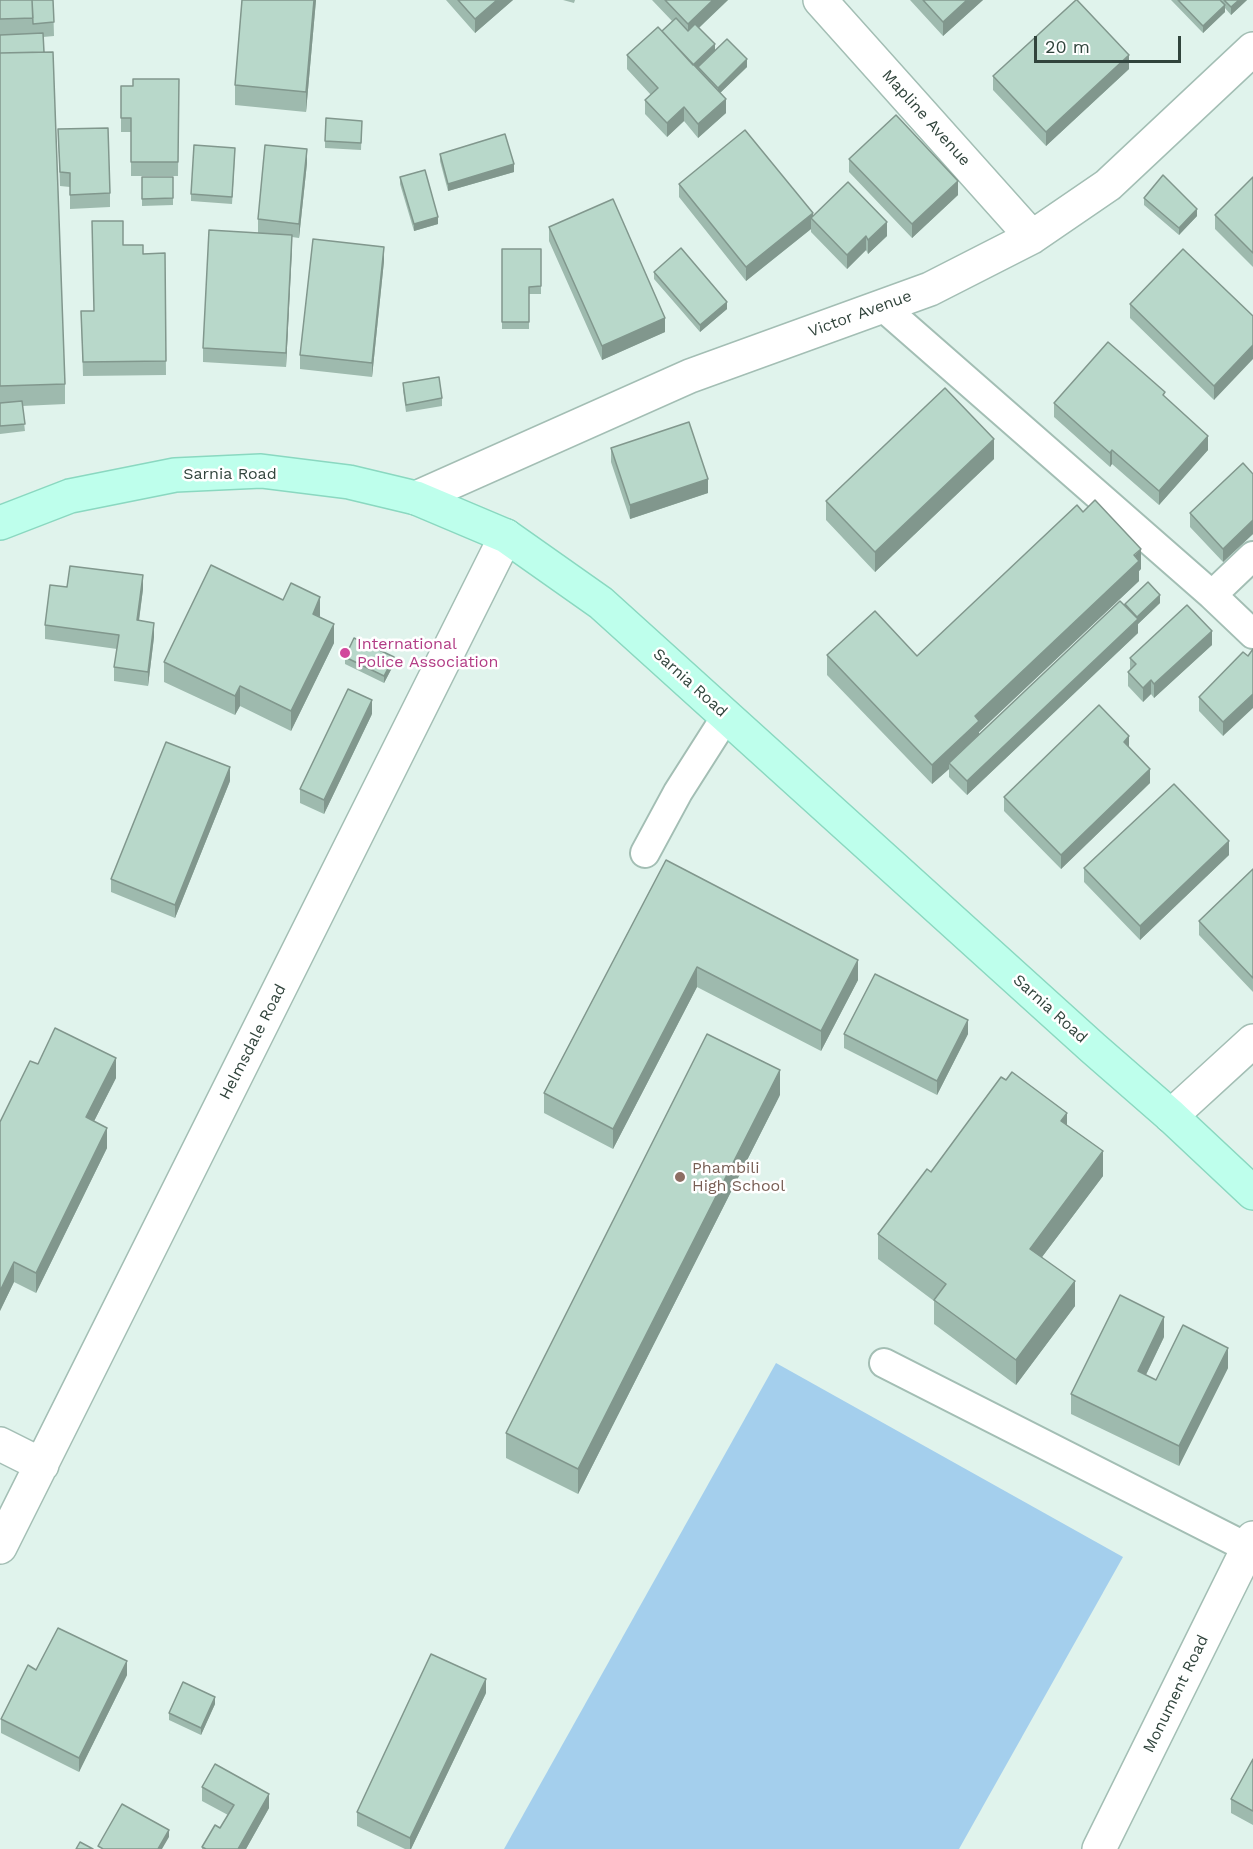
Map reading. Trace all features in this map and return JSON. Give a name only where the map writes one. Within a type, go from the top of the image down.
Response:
[{"type":"main road","name":"Sarnia Road","points":[[0,524],[70,496],[176,475],[261,471],[349,482],[416,498],[506,536],[601,603],[1171,1116],[1253,1193]]},
{"type":"street","name":"Mapline Avenue","points":[[820,0],[1032,237]]},
{"type":"street","name":"Victor Avenue","points":[[416,498],[690,376],[930,289],[1032,237],[1108,185],[1253,49]]},
{"type":"street","name":"Helmsdale Road","points":[[0,1547],[506,536]]},
{"type":"street","points":[[1171,1116],[1253,1041]]},
{"type":"street","points":[[0,1444],[42,1465]]},
{"type":"street","name":"Monument Road","points":[[1099,1849],[1251,1543]]},
{"type":"lane","points":[[882,306],[1212,595],[1253,634]]},
{"type":"lane","points":[[1212,595],[1253,556]]},
{"type":"lane","points":[[645,853],[678,792],[727,715]]},
{"type":"lane","points":[[884,1363],[1211,1528],[1251,1543]]},
{"type":"shaded area","points":[[776,1363],[1123,1557],[959,1849],[504,1849]]},
{"type":"building","points":[[0,0],[32,0],[33,18],[0,19]]},
{"type":"building","points":[[32,0],[53,0],[54,22],[33,24]]},
{"type":"building","points":[[242,0],[314,0],[306,92],[235,85]]},
{"type":"building","points":[[458,0],[497,0],[475,19]]},
{"type":"building","points":[[665,0],[713,0],[688,24]]},
{"type":"building","points":[[923,0],[967,0],[943,22]]},
{"type":"building","points":[[1076,0],[1129,55],[1046,132],[993,76]]},
{"type":"building","points":[[1178,0],[1220,0],[1225,5],[1203,26]]},
{"type":"building","points":[[1224,0],[1239,0],[1231,7]]},
{"type":"building","points":[[676,18],[688,31],[695,24],[715,44],[693,65],[662,31]]},
{"type":"building","points":[[658,27],[726,99],[698,124],[684,107],[667,123],[645,100],[658,88],[627,55]]},
{"type":"building","points":[[43,33],[44,52],[0,53],[0,35]]},
{"type":"building","points":[[727,39],[747,59],[718,88],[698,67]]},
{"type":"building","points":[[53,52],[65,384],[0,386],[0,53]]},
{"type":"building","points":[[133,79],[179,79],[178,162],[131,162],[131,118],[121,118],[121,86],[133,86]]},
{"type":"building","points":[[896,115],[958,181],[912,224],[849,159]]},
{"type":"building","points":[[326,118],[362,121],[361,143],[325,141]]},
{"type":"building","points":[[108,128],[110,193],[70,195],[70,173],[60,172],[58,129]]},
{"type":"building","points":[[745,130],[813,213],[746,267],[679,184]]},
{"type":"building","points":[[505,134],[514,164],[448,184],[440,154]]},
{"type":"building","points":[[194,145],[235,148],[232,197],[191,194]]},
{"type":"building","points":[[265,145],[307,149],[299,224],[258,219]]},
{"type":"building","points":[[425,170],[438,217],[414,224],[400,177]]},
{"type":"building","points":[[1163,175],[1197,209],[1179,228],[1144,198]]},
{"type":"building","points":[[142,177],[173,177],[173,198],[142,199]]},
{"type":"building","points":[[1253,177],[1253,253],[1215,215]]},
{"type":"building","points":[[848,182],[887,222],[868,240],[866,236],[847,255],[811,218]]},
{"type":"building","points":[[613,199],[665,318],[602,346],[549,227]]},
{"type":"building","points":[[92,221],[123,221],[123,245],[143,245],[143,254],[165,253],[166,361],[83,362],[81,311],[94,311]]},
{"type":"building","points":[[209,230],[292,235],[286,353],[203,348]]},
{"type":"building","points":[[313,239],[384,247],[372,363],[300,355]]},
{"type":"building","points":[[681,248],[727,302],[700,325],[654,272]]},
{"type":"building","points":[[502,249],[541,249],[541,286],[529,287],[529,322],[502,322]]},
{"type":"building","points":[[1183,249],[1253,316],[1253,345],[1214,386],[1130,304]]},
{"type":"building","points":[[1108,342],[1165,392],[1163,395],[1208,436],[1159,491],[1112,450],[1110,453],[1054,403]]},
{"type":"building","points":[[439,377],[442,398],[406,405],[403,383]]},
{"type":"building","points":[[945,388],[994,439],[875,552],[826,501]]},
{"type":"building","points":[[22,401],[25,424],[0,426],[0,403]]},
{"type":"building","points":[[689,422],[708,479],[630,505],[611,448]]},
{"type":"building","points":[[1243,463],[1253,474],[1253,520],[1223,549],[1190,513]]},
{"type":"building","points":[[1095,500],[1141,549],[1134,555],[1139,561],[975,716],[979,721],[932,765],[827,655],[875,611],[917,656],[1077,505],[1083,512]]},
{"type":"building","points":[[211,565],[283,600],[291,583],[320,597],[313,614],[334,624],[291,711],[240,686],[235,696],[164,662]]},
{"type":"building","points":[[70,566],[143,575],[137,620],[154,623],[148,672],[114,667],[119,635],[45,625],[50,585],[67,587]]},
{"type":"building","points":[[1148,582],[1160,595],[1137,617],[1125,604]]},
{"type":"building","points":[[1120,601],[1138,619],[967,781],[949,763]]},
{"type":"building","points":[[1187,605],[1212,631],[1154,684],[1151,680],[1143,688],[1128,672],[1136,664],[1130,658]]},
{"type":"building","points":[[354,638],[394,657],[384,676],[345,657]]},
{"type":"building","points":[[1253,649],[1253,694],[1223,722],[1199,697],[1243,652],[1248,656]]},
{"type":"building","points":[[348,689],[372,700],[324,800],[300,789]]},
{"type":"building","points":[[1099,705],[1129,736],[1124,742],[1150,769],[1061,855],[1004,797]]},
{"type":"building","points":[[166,742],[230,767],[175,905],[111,879]]},
{"type":"building","points":[[1174,784],[1229,841],[1140,926],[1084,868]]},
{"type":"building","points":[[666,860],[858,960],[821,1031],[697,967],[613,1129],[544,1093]]},
{"type":"building","points":[[1253,869],[1253,978],[1199,921]]},
{"type":"building","points":[[875,974],[968,1020],[937,1081],[844,1034]]},
{"type":"building","points":[[55,1028],[116,1058],[86,1117],[107,1128],[36,1273],[14,1262],[0,1291],[0,1122],[30,1061],[38,1064]]},
{"type":"building","points":[[707,1034],[780,1070],[578,1469],[506,1433]]},
{"type":"building","points":[[1012,1072],[1067,1113],[1061,1121],[1103,1151],[1030,1249],[1075,1281],[1016,1360],[934,1300],[946,1284],[878,1234],[927,1169],[931,1172],[1001,1077],[1006,1080]]},
{"type":"building","points":[[1120,1295],[1164,1317],[1138,1371],[1156,1380],[1183,1325],[1228,1348],[1179,1446],[1071,1394]]},
{"type":"building","points":[[58,1628],[127,1661],[79,1758],[1,1719],[28,1665],[36,1670]]},
{"type":"building","points":[[431,1654],[486,1679],[410,1838],[357,1812]]},
{"type":"building","points":[[183,1682],[215,1697],[201,1728],[169,1713]]},
{"type":"building","points":[[1253,1759],[1253,1811],[1231,1799]]},
{"type":"building","points":[[215,1764],[269,1794],[238,1849],[202,1847],[215,1825],[220,1828],[234,1805],[202,1787]]},
{"type":"building","points":[[122,1804],[169,1830],[158,1849],[103,1849],[98,1846]]},
{"type":"building","points":[[80,1842],[93,1849],[76,1849]]},
{"type":"place","name":"International Police Association","points":[[345,653]]},
{"type":"place","name":"Phambili High School","points":[[680,1177]]}]
